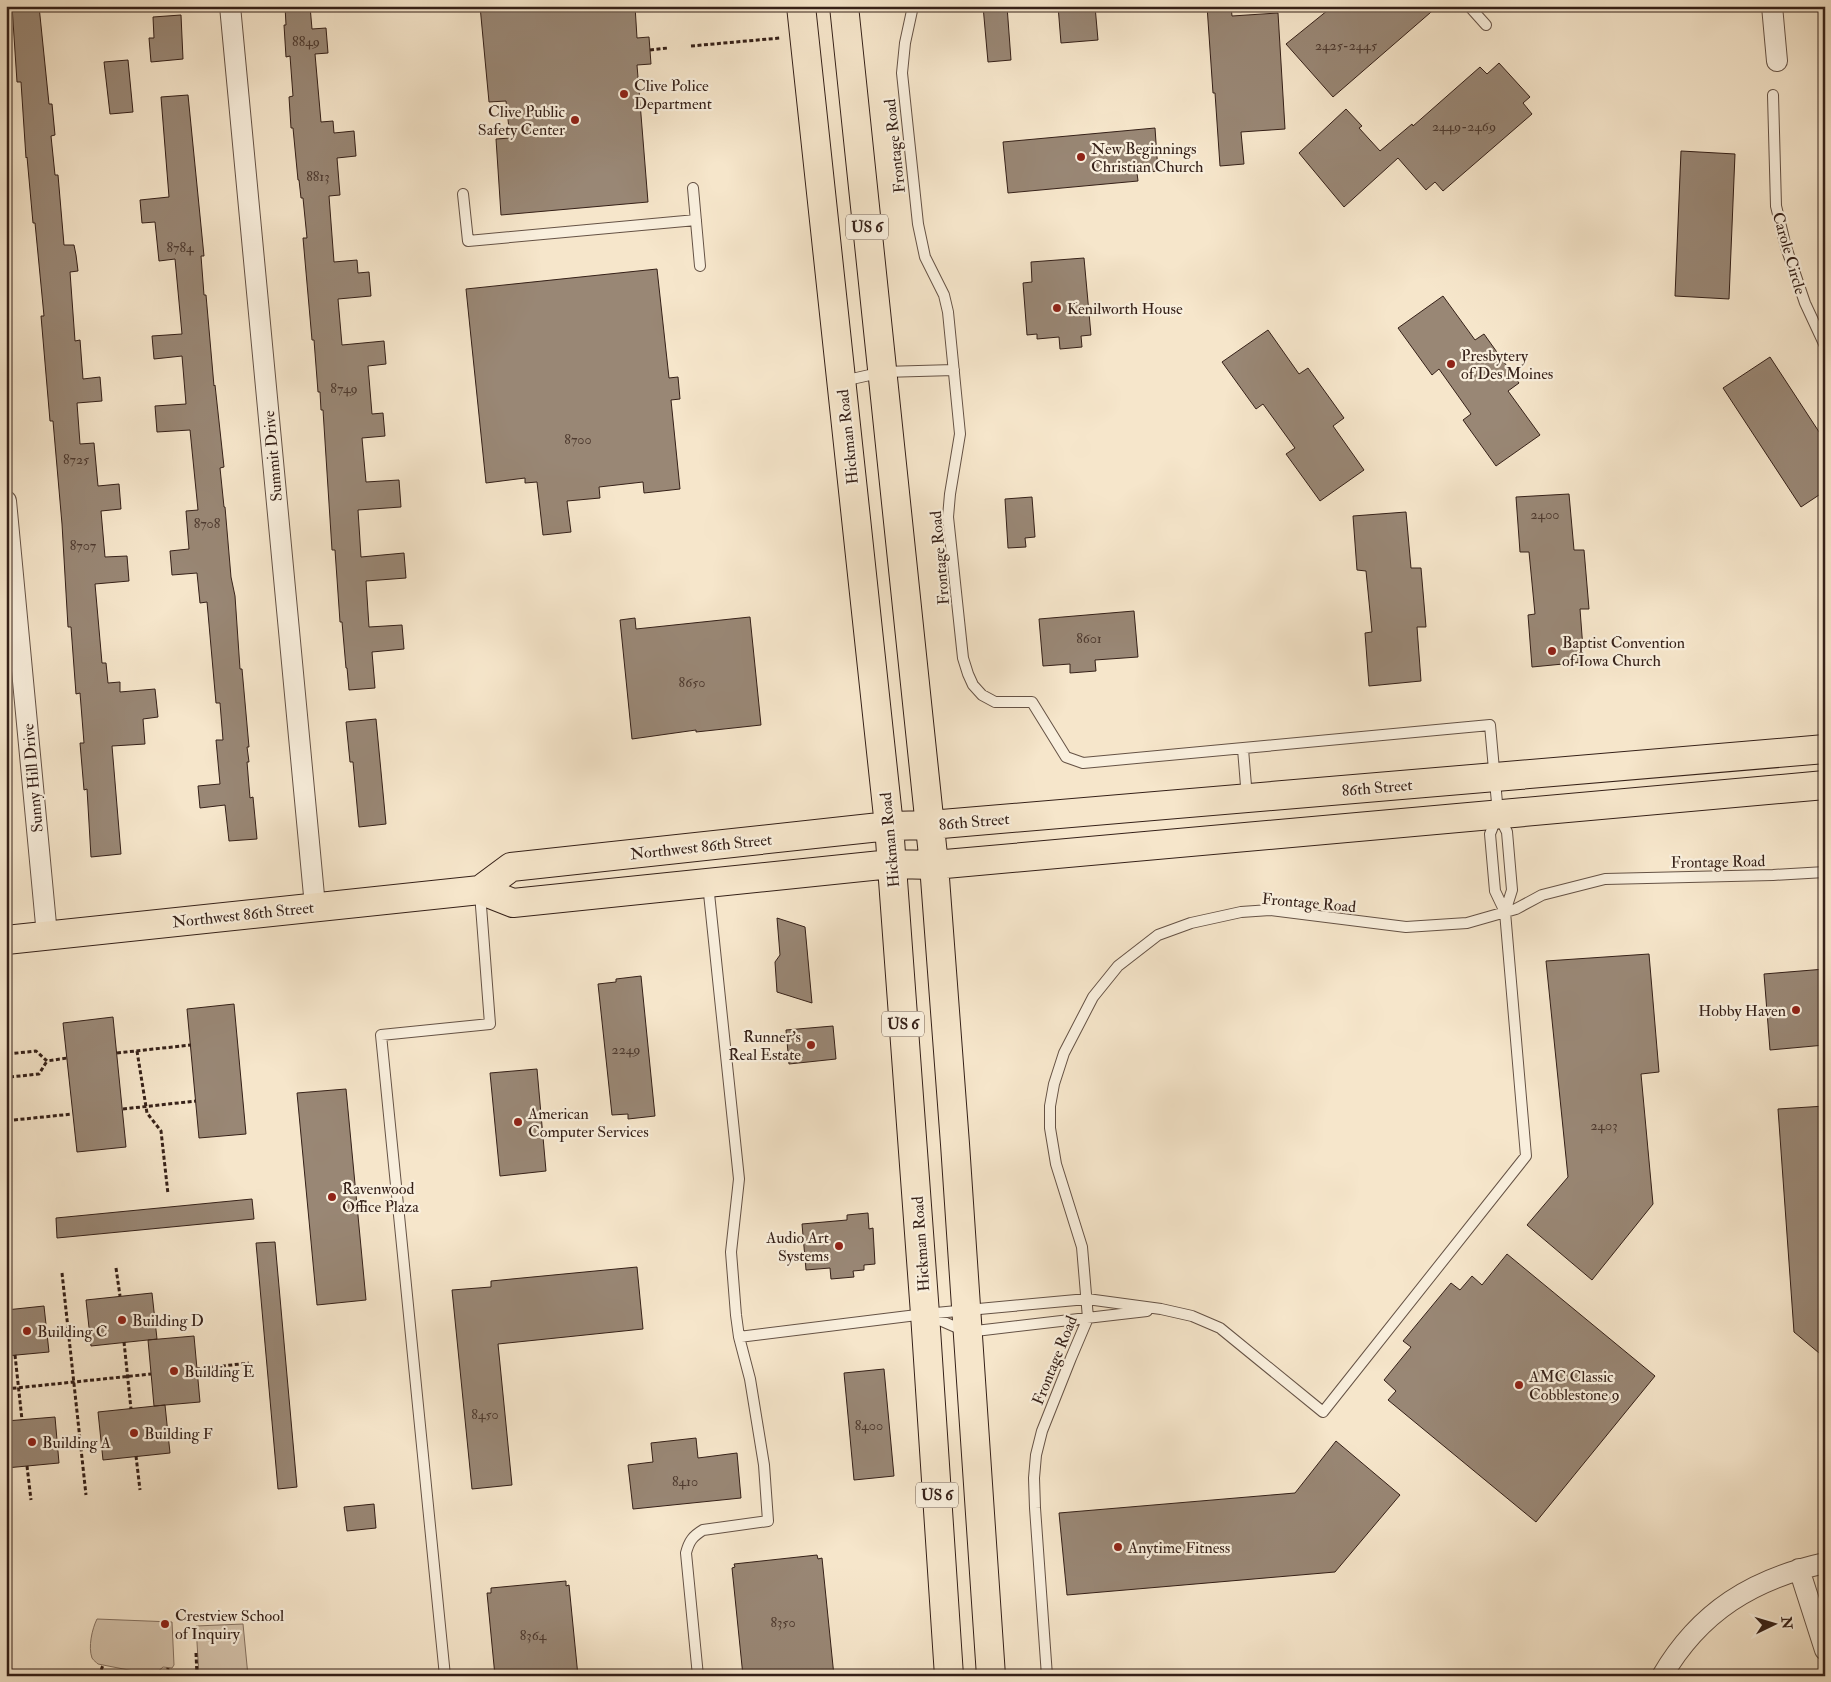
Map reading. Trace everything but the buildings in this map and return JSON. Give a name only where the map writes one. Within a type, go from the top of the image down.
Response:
[{"type":"main road","name":"Hickman Road","points":[[801,6],[889,826],[925,1314],[949,1676]]},
{"type":"main road","name":"US 6","points":[[844,6],[934,865],[991,1676]]},
{"type":"main road","name":"86th Street","points":[[930,825],[1825,749]]},
{"type":"main road","points":[[934,865],[1825,785]]},
{"type":"main road","name":"Northwest 86th Street","points":[[480,890],[511,867],[889,826],[930,825]]},
{"type":"main road","name":"Northwest 86th Street","points":[[6,940],[480,890],[513,903],[892,864],[934,865]]},
{"type":"street","name":"Summit Drive","points":[[230,6],[315,906]]},
{"type":"street","points":[[1772,6],[1777,61]]},
{"type":"street","name":"Sunny Hill Drive","points":[[6,501],[47,935]]},
{"type":"street","points":[[1662,1676],[1670,1661],[1696,1630],[1727,1603],[1752,1588],[1798,1569],[1825,1563]]},
{"type":"street","points":[[1798,1569],[1825,1650]]},
{"type":"lane","name":"Frontage Road","points":[[913,6],[905,43],[902,72],[918,224],[925,257],[944,295],[948,312],[960,434],[948,517],[963,658],[973,685],[982,695],[995,702],[1032,702],[1066,757],[1083,763],[1490,725],[1498,814]]},
{"type":"lane","points":[[1469,6],[1486,25]]},
{"type":"lane","name":"Carole Circle","points":[[1773,95],[1776,206],[1786,247],[1798,284],[1825,346]]},
{"type":"lane","points":[[693,188],[700,266]]},
{"type":"lane","points":[[463,194],[468,241],[696,220]]},
{"type":"lane","points":[[842,381],[883,372],[954,370]]},
{"type":"lane","points":[[1244,749],[1247,798]]},
{"type":"lane","points":[[1498,814],[1506,832],[1512,890],[1505,912]]},
{"type":"lane","points":[[925,1314],[966,1321],[1087,1299],[1161,1309],[1192,1316],[1220,1328],[1323,1412],[1526,1156],[1505,912],[1495,891],[1490,834],[1498,814]]},
{"type":"lane","name":"Frontage Road","points":[[1047,1676],[1035,1508],[1034,1478],[1036,1455],[1042,1431],[1088,1318],[1082,1247],[1056,1164],[1050,1128],[1050,1106],[1054,1084],[1064,1053],[1093,997],[1118,966],[1158,935],[1198,922],[1241,912],[1270,910],[1406,927],[1467,924],[1516,909],[1542,895],[1605,879],[1825,872]]},
{"type":"lane","points":[[698,1676],[686,1553],[689,1542],[703,1530],[768,1521],[764,1465],[758,1428],[750,1379],[738,1337],[732,1252],[739,1179],[708,883]]},
{"type":"lane","points":[[445,1676],[381,1035],[490,1024],[480,890]]},
{"type":"lane","points":[[738,1337],[925,1314],[966,1321],[1088,1318],[1161,1309]]},
{"type":"path","points":[[691,46],[780,38]]},
{"type":"path","points":[[650,50],[668,48]]},
{"type":"path","points":[[117,1053],[191,1045]]},
{"type":"path","points":[[8,1054],[36,1051],[46,1061]]},
{"type":"path","points":[[137,1051],[149,1117],[161,1131],[168,1194]]},
{"type":"path","points":[[46,1061],[67,1058]]},
{"type":"path","points":[[10,1077],[39,1074],[46,1061]]},
{"type":"path","points":[[123,1109],[196,1101]]},
{"type":"path","points":[[14,1120],[72,1114]]},
{"type":"path","points":[[116,1268],[120,1296]]},
{"type":"path","points":[[62,1273],[86,1495]]},
{"type":"path","points":[[7,1279],[10,1310]]},
{"type":"path","points":[[124,1342],[132,1409]]},
{"type":"path","points":[[15,1355],[22,1420]]},
{"type":"path","points":[[196,1369],[249,1363]]},
{"type":"path","points":[[6,1389],[151,1374]]},
{"type":"path","points":[[136,1456],[140,1490]]},
{"type":"path","points":[[28,1466],[31,1500]]},
{"type":"path","points":[[196,1653],[198,1676]]},
{"type":"path","points":[[99,1676],[103,1665]]},
{"type":"path","points":[[167,1676],[168,1668]]},
{"type":"shaded area","points":[[97,1619],[172,1622],[174,1665],[172,1668],[163,1667],[154,1675],[98,1664],[92,1658],[90,1649],[92,1633]]},
{"type":"shaded area","points":[[243,1624],[248,1676],[199,1676],[196,1626]]},
{"type":"place","name":"Clive Police Department","points":[[624,94]]},
{"type":"place","name":"Clive Public Safety Center","points":[[575,120]]},
{"type":"place","name":"New Beginnings Christian Church","points":[[1081,157]]},
{"type":"place","name":"Kenilworth House","points":[[1057,308]]},
{"type":"place","name":"Presbytery of Des Moines","points":[[1451,364]]},
{"type":"place","name":"Baptist Convention of Iowa Church","points":[[1552,651]]},
{"type":"place","name":"Hobby Haven","points":[[1796,1010]]},
{"type":"place","name":"Runner's Real Estate","points":[[811,1045]]},
{"type":"place","name":"American Computer Services","points":[[518,1122]]},
{"type":"place","name":"Ravenwood Office Plaza","points":[[332,1197]]},
{"type":"place","name":"Audio Art Systems","points":[[839,1246]]},
{"type":"place","name":"Building D","points":[[122,1320]]},
{"type":"place","name":"Building C","points":[[27,1331]]},
{"type":"place","name":"Building E","points":[[174,1371]]},
{"type":"place","name":"AMC Classic Cobblestone 9","points":[[1519,1385]]},
{"type":"place","name":"Building F","points":[[134,1433]]},
{"type":"place","name":"Building A","points":[[32,1442]]},
{"type":"place","name":"Anytime Fitness","points":[[1118,1547]]},
{"type":"place","name":"Crestview School of Inquiry","points":[[165,1624]]}]
